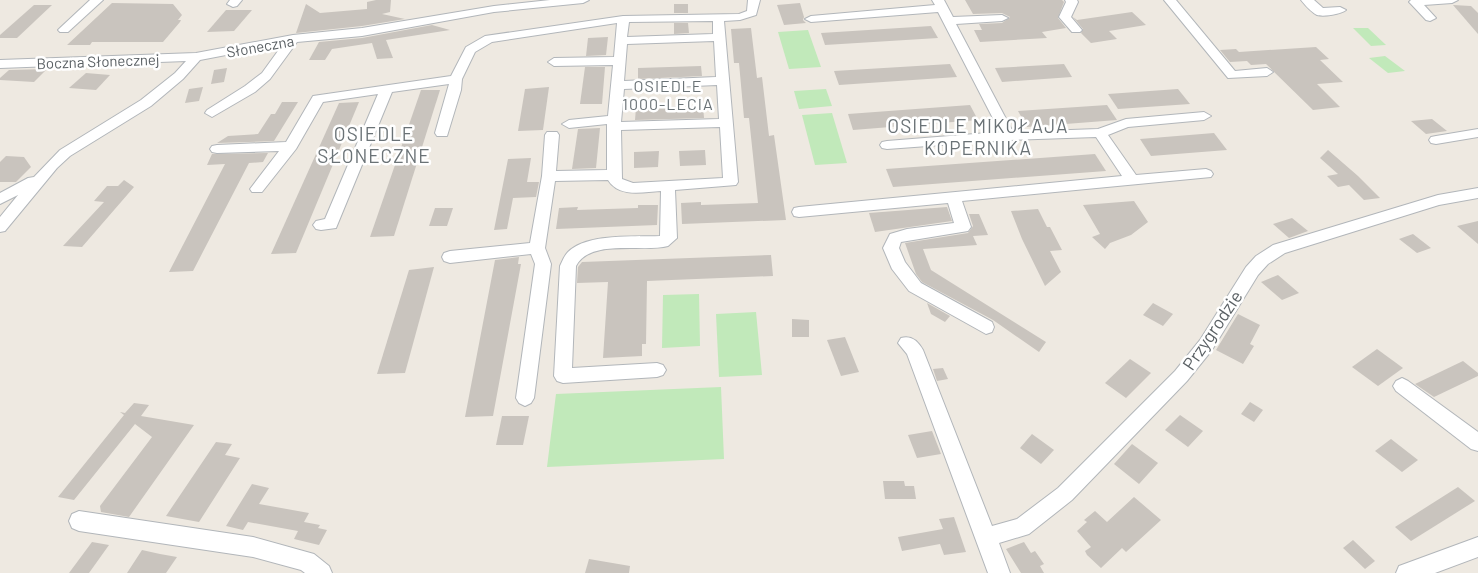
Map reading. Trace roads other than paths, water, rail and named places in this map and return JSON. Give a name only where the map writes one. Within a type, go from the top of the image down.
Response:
[{"type":"street","points":[[64,30],[96,0]]},
{"type":"street","name":"Słoneczna","points":[[196,57],[293,40],[362,32],[494,9],[583,0]]},
{"type":"street","points":[[442,133],[456,90],[456,79],[470,50],[489,39],[623,19],[740,17],[752,13],[754,0]]},
{"type":"street","points":[[1071,0],[1072,2],[1066,17],[1076,30]]},
{"type":"street","points":[[1170,0],[1232,75],[1266,72]]},
{"type":"street","points":[[1307,0],[1320,12],[1340,10]]},
{"type":"street","points":[[1413,1],[1452,0]]},
{"type":"street","points":[[1413,1],[1430,18]]},
{"type":"street","points":[[810,19],[940,4],[1009,136]]},
{"type":"street","points":[[1166,15],[1182,14]]},
{"type":"street","points":[[623,19],[614,122],[614,175],[615,182],[625,188],[731,182],[718,17]]},
{"type":"street","points":[[949,21],[1002,18]]},
{"type":"street","points":[[621,41],[720,36]]},
{"type":"street","points":[[212,113],[250,89],[266,76],[293,40]]},
{"type":"street","points":[[0,228],[44,174],[65,153],[160,93],[196,57]]},
{"type":"street","name":"Boczna Słonecznej","points":[[0,64],[196,57]]},
{"type":"street","points":[[554,62],[619,61]]},
{"type":"street","points":[[257,189],[290,146],[318,99],[456,79]]},
{"type":"street","points":[[617,85],[724,81]]},
{"type":"street","points":[[321,225],[331,224],[387,88]]},
{"type":"street","points":[[886,145],[1009,136],[1100,133],[1126,123],[1204,116]]},
{"type":"street","points":[[569,124],[614,122],[727,123]]},
{"type":"street","points":[[1100,133],[1132,180]]},
{"type":"street","points":[[1436,140],[1478,133]]},
{"type":"street","points":[[525,398],[543,264],[537,248],[549,176],[552,135]]},
{"type":"street","points":[[217,149],[290,146]]},
{"type":"street","points":[[0,199],[44,174]]},
{"type":"street","points":[[799,212],[953,196],[1206,174]]},
{"type":"street","points":[[549,176],[614,175]]},
{"type":"street","points":[[657,370],[563,376],[567,273],[569,259],[582,248],[592,245],[663,242],[669,238],[668,186]]},
{"type":"street","name":"Przygrodzie","points":[[986,537],[1022,527],[1065,494],[1181,376],[1206,345],[1252,271],[1270,254],[1292,245],[1438,200],[1478,192]]},
{"type":"street","points":[[953,196],[963,227],[907,234],[895,238],[892,248],[898,265],[916,287],[986,327]]},
{"type":"street","points":[[450,257],[537,248]]},
{"type":"street","points":[[907,343],[914,350],[1000,573]]},
{"type":"street","points":[[1402,386],[1478,443]]},
{"type":"street","points":[[79,521],[253,547],[307,561],[321,573]]},
{"type":"street","points":[[1407,573],[1478,547]]},
{"type":"district","name":"OSIEDLE 1000-LECIA","points":[[668,94]]},
{"type":"district","name":"OSIEDLE MIKOŁAJA KOPERNIKA","points":[[978,136]]},
{"type":"district","name":"OSIEDLE SŁONECZNE","points":[[374,144]]}]
